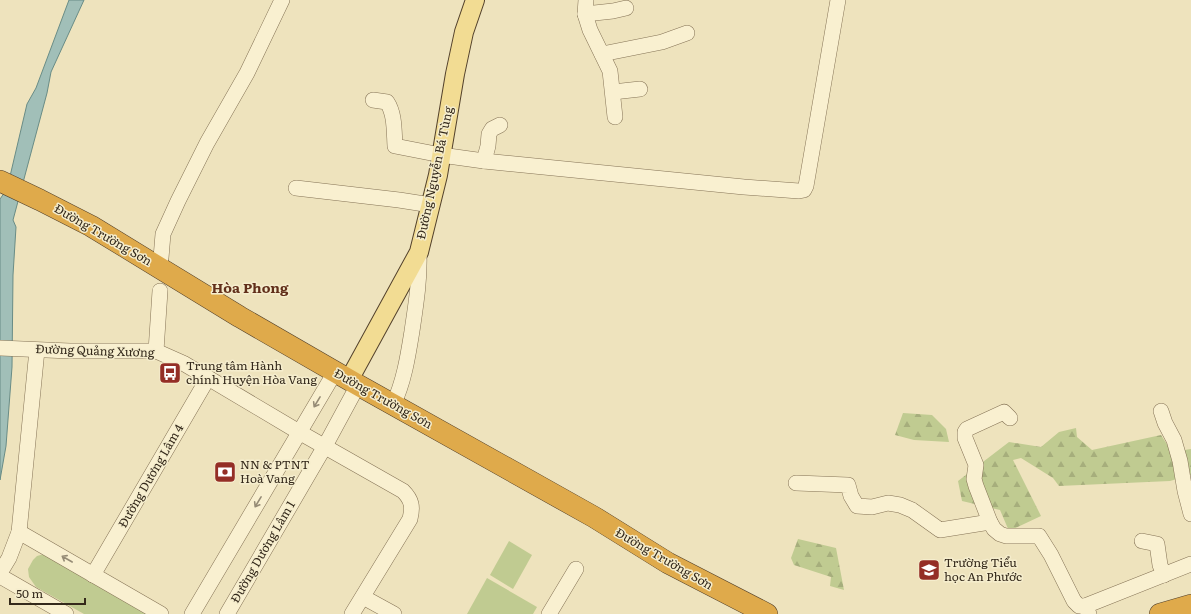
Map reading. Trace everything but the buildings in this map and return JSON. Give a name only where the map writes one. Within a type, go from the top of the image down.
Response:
[{"type":"highway","name":"Đường Trường Sơn","points":[[0,182],[40,200],[91,226],[347,379],[594,517],[601,523],[668,563],[767,614]]},
{"type":"highway","points":[[1160,614],[1191,605]]},
{"type":"main road","name":"Đường Nguyễn Bá Tùng","points":[[347,379],[419,252],[431,205],[441,155],[454,74],[464,32],[475,0]]},
{"type":"street","points":[[161,258],[163,234],[178,201],[207,143],[247,73],[282,0]]},
{"type":"street","points":[[373,100],[381,100],[387,102],[388,104],[393,120],[395,146],[441,155],[484,161],[744,187],[799,191],[804,190],[806,186],[838,0]]},
{"type":"street","points":[[615,117],[610,71],[590,30],[586,7],[613,11],[626,8]]},
{"type":"street","points":[[602,54],[662,42],[687,33]]},
{"type":"street","points":[[613,92],[640,89]]},
{"type":"street","points":[[484,161],[492,129],[500,125]]},
{"type":"street","points":[[296,188],[431,205]]},
{"type":"street","points":[[393,405],[400,390],[409,349],[418,286],[419,252]]},
{"type":"street","points":[[156,351],[160,291]]},
{"type":"street","name":"Đường Quảng Xương","points":[[0,348],[70,351],[156,351],[183,363],[299,432],[403,491],[410,497],[412,508],[410,519],[363,597]]},
{"type":"street","points":[[30,349],[19,532],[9,558],[0,575],[66,614]]},
{"type":"street","name":"Đường Dương Lâm 4","points":[[93,575],[208,378]]},
{"type":"street","points":[[192,614],[299,432],[347,379]]},
{"type":"street","name":"Đường Dương Lâm 1","points":[[227,614],[325,446],[347,379]]},
{"type":"street","points":[[1162,411],[1165,423],[1174,440],[1178,454],[1191,514]]},
{"type":"street","points":[[1010,418],[1004,412],[966,429],[965,438],[976,465],[974,479],[976,486],[990,522],[994,529],[1000,534],[1006,536],[1039,536],[1051,555],[1074,601],[1079,606],[1087,610],[1191,564]]},
{"type":"street","points":[[796,483],[848,485],[851,496],[857,506],[872,507],[888,503],[900,505],[912,510],[940,530],[990,522]]},
{"type":"street","points":[[19,532],[161,614]]},
{"type":"street","points":[[1144,536],[1156,535],[1160,565],[1164,575]]},
{"type":"street","points":[[549,614],[576,569]]},
{"type":"street","points":[[352,614],[363,597],[394,614]]},
{"type":"green space","points":[[903,413],[932,415],[946,429],[949,442],[914,440],[895,435]]},
{"type":"green space","points":[[1076,428],[1077,437],[1092,450],[1161,435],[1172,452],[1191,449],[1191,475],[1170,481],[1059,486],[1053,478],[1021,458],[1013,460],[1041,516],[1009,531],[1000,510],[962,501],[958,481],[1009,442],[1041,447],[1059,432]]},
{"type":"green space","points":[[798,539],[836,548],[844,590],[830,586],[831,577],[794,565],[791,558]]},
{"type":"green space","points":[[509,541],[532,555],[513,589],[490,575]]},
{"type":"green space","points":[[44,554],[152,614],[84,614],[36,587],[29,577],[28,569],[33,560],[37,556]]},
{"type":"green space","points":[[487,578],[537,607],[533,614],[467,614]]},
{"type":"water","points":[[69,0],[84,0],[51,72],[47,93],[13,220],[16,227],[13,275],[12,367],[6,446],[0,480],[0,199],[7,189],[27,104],[36,88]]},
{"type":"place","name":"Trung tâm Hành chính Huyện Hòa Vang","points":[[170,373]]},
{"type":"place","name":"NN & PTNT Hoà Vang","points":[[225,472]]},
{"type":"place","name":"Trường Tiểu học An Phước","points":[[929,570]]},
{"type":"district","name":"Hòa Phong","points":[[250,288]]}]
